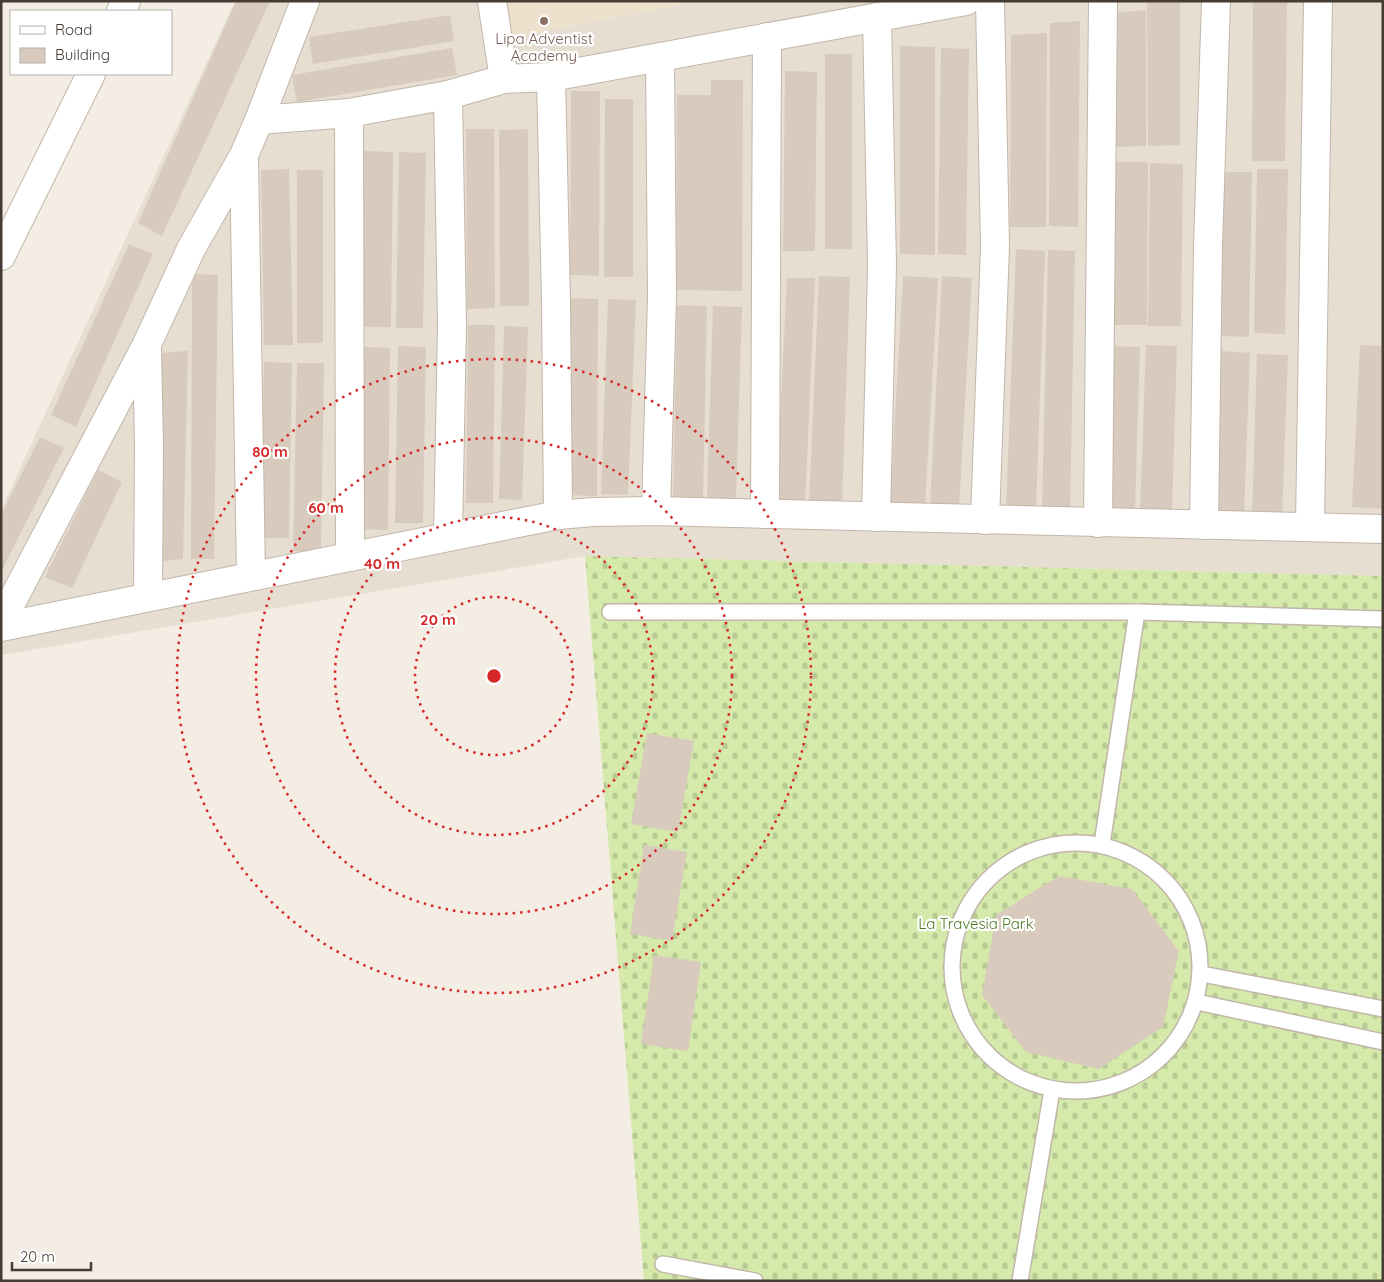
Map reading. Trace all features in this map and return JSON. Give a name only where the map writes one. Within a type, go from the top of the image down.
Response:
[{"type":"street","points":[[1,622],[147,344],[191,249],[244,155],[305,1]]},
{"type":"street","points":[[492,1],[504,80]]},
{"type":"street","points":[[259,120],[349,113],[448,95],[504,80],[551,76],[966,1]]},
{"type":"street","points":[[985,520],[995,246],[990,1]]},
{"type":"street","points":[[1098,523],[1103,1]]},
{"type":"street","points":[[1204,525],[1208,246],[1216,1]]},
{"type":"street","points":[[1310,527],[1318,1]]},
{"type":"street","points":[[876,517],[882,264],[877,18]]},
{"type":"street","points":[[765,514],[767,37]]},
{"type":"street","points":[[656,512],[662,296],[660,57]]},
{"type":"street","points":[[1,256],[91,75]]},
{"type":"street","points":[[551,76],[558,515]]},
{"type":"street","points":[[448,95],[452,324],[448,537]]},
{"type":"street","points":[[349,113],[350,557]]},
{"type":"street","points":[[244,155],[251,576]]},
{"type":"street","points":[[147,344],[149,446],[148,597]]},
{"type":"street","points":[[1,626],[558,515],[593,512],[765,514],[1383,529]]},
{"type":"lane","points":[[610,612],[1137,612],[1383,619]]},
{"type":"lane","points":[[1102,844],[1137,612]]},
{"type":"lane","points":[[1102,844],[1156,869],[1192,916],[1202,974],[1197,1002],[1166,1055],[1114,1087],[1052,1090],[993,1062],[961,1015],[956,1007],[952,942],[981,883],[1036,848],[1102,844]]},
{"type":"lane","points":[[1202,974],[1383,1009]]},
{"type":"lane","points":[[1197,1002],[1383,1042]]},
{"type":"lane","points":[[1020,1281],[1052,1090]]},
{"type":"lane","points":[[663,1264],[755,1281]]},
{"type":"shaded area","points":[[235,1],[487,1],[495,41],[701,1],[1383,1],[1383,576],[585,556],[1,655],[1,510]]},
{"type":"shaded area","name":"Lipa Adventist Academy","points":[[487,1],[701,1],[495,41]]},
{"type":"green space","name":"La Travesia Park","points":[[585,556],[1383,576],[1383,1281],[644,1281]]},
{"type":"building","points":[[236,1],[270,1],[162,236],[138,223]]},
{"type":"building","points":[[1147,1],[1180,1],[1180,145],[1148,146]]},
{"type":"building","points":[[1253,1],[1287,1],[1285,161],[1252,161]]},
{"type":"building","points":[[1146,10],[1146,146],[1115,147],[1114,13]]},
{"type":"building","points":[[450,15],[454,41],[313,64],[309,37]]},
{"type":"building","points":[[1080,21],[1078,227],[1049,226],[1050,23]]},
{"type":"building","points":[[1047,33],[1046,227],[1010,227],[1011,35]]},
{"type":"building","points":[[900,46],[935,47],[935,255],[900,254]]},
{"type":"building","points":[[452,48],[457,75],[297,102],[292,75]]},
{"type":"building","points":[[941,48],[969,49],[966,255],[938,254]]},
{"type":"building","points":[[825,54],[852,54],[852,249],[825,249]]},
{"type":"building","points":[[785,71],[817,72],[815,251],[783,251]]},
{"type":"building","points":[[711,80],[743,80],[742,291],[676,290],[677,95],[711,95]]},
{"type":"building","points":[[571,91],[600,91],[599,276],[570,275]]},
{"type":"building","points":[[605,99],[633,99],[633,277],[604,277]]},
{"type":"building","points":[[466,129],[494,129],[495,308],[467,309]]},
{"type":"building","points":[[528,129],[529,306],[500,306],[499,130]]},
{"type":"building","points":[[364,151],[393,152],[391,327],[362,327]]},
{"type":"building","points":[[399,152],[426,153],[423,328],[396,328]]},
{"type":"building","points":[[1113,162],[1148,162],[1147,325],[1112,325]]},
{"type":"building","points":[[1150,163],[1183,164],[1181,326],[1148,326]]},
{"type":"building","points":[[289,169],[293,345],[264,345],[261,170]]},
{"type":"building","points":[[1257,169],[1288,169],[1285,334],[1254,333]]},
{"type":"building","points":[[297,170],[323,170],[323,343],[297,343]]},
{"type":"building","points":[[1221,172],[1252,172],[1249,337],[1218,336]]},
{"type":"building","points":[[129,244],[153,254],[76,427],[51,415]]},
{"type":"building","points":[[1016,249],[1045,251],[1036,510],[1006,509]]},
{"type":"building","points":[[1048,250],[1075,251],[1070,511],[1042,511]]},
{"type":"building","points":[[192,274],[218,275],[214,559],[191,559]]},
{"type":"building","points":[[819,276],[850,277],[842,503],[809,504]]},
{"type":"building","points":[[903,276],[938,278],[925,507],[890,505]]},
{"type":"building","points":[[942,276],[972,278],[959,508],[930,507]]},
{"type":"building","points":[[787,278],[815,278],[805,506],[776,504]]},
{"type":"building","points":[[568,298],[598,299],[597,496],[567,495]]},
{"type":"building","points":[[608,299],[636,300],[628,495],[601,494]]},
{"type":"building","points":[[677,305],[707,306],[703,501],[673,500]]},
{"type":"building","points":[[713,306],[742,307],[736,500],[707,499]]},
{"type":"building","points":[[468,325],[495,325],[493,503],[466,503]]},
{"type":"building","points":[[504,326],[528,327],[522,500],[499,499]]},
{"type":"building","points":[[1146,345],[1177,346],[1172,512],[1140,511]]},
{"type":"building","points":[[1360,345],[1383,346],[1383,509],[1352,507]]},
{"type":"building","points":[[398,346],[426,347],[423,523],[395,523]]},
{"type":"building","points":[[1108,346],[1140,347],[1135,510],[1103,509]]},
{"type":"building","points":[[364,347],[390,348],[388,530],[361,529]]},
{"type":"building","points":[[188,351],[183,559],[155,562],[160,353]]},
{"type":"building","points":[[1221,351],[1250,353],[1244,515],[1215,514]]},
{"type":"building","points":[[1257,354],[1288,355],[1282,518],[1252,517]]},
{"type":"building","points":[[264,362],[292,363],[289,538],[261,538]]},
{"type":"building","points":[[297,363],[324,363],[321,552],[293,551]]},
{"type":"building","points":[[40,437],[64,448],[1,572],[1,515]]},
{"type":"building","points":[[98,470],[122,482],[72,588],[45,577]]},
{"type":"building","points":[[647,733],[694,741],[678,832],[631,824]]},
{"type":"building","points":[[644,845],[687,852],[672,941],[630,934]]},
{"type":"building","points":[[1059,876],[1132,889],[1179,951],[1163,1027],[1099,1069],[1026,1052],[982,995],[996,915]]},
{"type":"building","points":[[654,955],[701,962],[688,1051],[641,1044]]},
{"type":"place","name":"Lipa Adventist Academy","points":[[544,21]]}]
